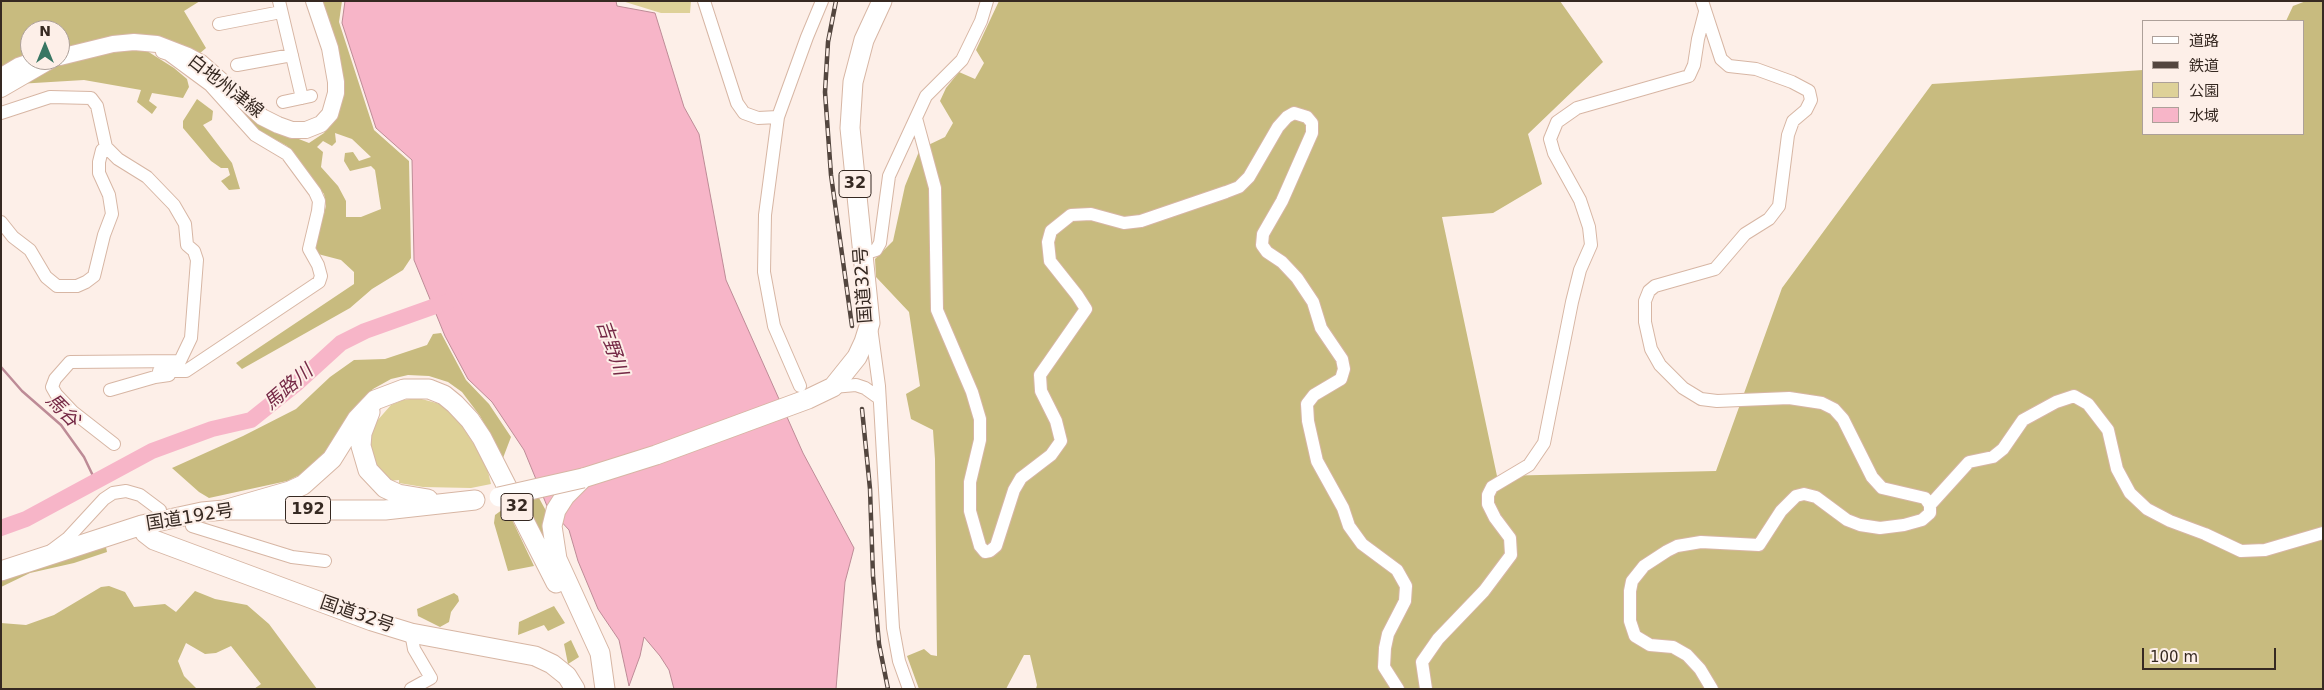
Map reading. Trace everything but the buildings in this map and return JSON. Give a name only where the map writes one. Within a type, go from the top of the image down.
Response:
[{"type":"highway","name":"国道32号","points":[[845,380],[864,342],[870,323],[850,128],[853,82],[862,48],[882,1]]},
{"type":"highway","name":"32","points":[[605,687],[591,653],[552,575],[482,438],[470,420],[450,399],[429,389],[404,389],[382,397],[370,412],[362,433],[364,458],[376,480],[398,494],[433,499],[475,500],[499,497],[583,478],[674,449],[808,399],[845,380]]},
{"type":"highway","points":[[224,510],[290,491],[312,478],[332,459],[366,408],[374,400],[382,397]]},
{"type":"highway","points":[[312,478],[317,501],[322,510]]},
{"type":"highway","name":"32","points":[[583,478],[565,496],[556,510],[552,526],[557,559],[600,653],[605,687]]},
{"type":"highway","name":"国道192号","points":[[1,571],[142,525],[202,512],[224,510],[385,510],[475,500]]},
{"type":"highway","name":"国道32号","points":[[142,525],[145,533],[154,540],[363,618],[411,633],[535,656],[552,664],[567,676],[575,689]]},
{"type":"main road","name":"白地州津線","points":[[70,53],[113,44],[134,42],[176,50],[201,64],[262,117],[292,130],[306,130],[321,124],[326,119],[330,114],[336,93],[330,48],[314,1]]},
{"type":"main road","points":[[1,88],[33,70]]},
{"type":"street","points":[[704,1],[737,103],[744,113],[758,118],[778,117]]},
{"type":"street","points":[[800,386],[774,326],[764,272],[765,215],[778,117],[822,1]]},
{"type":"street","points":[[863,254],[876,250],[880,243],[889,176],[926,96],[962,60],[981,21],[987,1]]},
{"type":"street","points":[[219,24],[280,6],[292,55],[307,97],[283,102]]},
{"type":"street","points":[[1704,6],[1721,59],[1729,66],[1756,69],[1792,82],[1809,91],[1811,100],[1806,110],[1793,121],[1788,135],[1779,206],[1769,219],[1745,234],[1716,269],[1656,286],[1649,291],[1646,301],[1646,322],[1651,349],[1660,365],[1683,388],[1702,399],[1717,401],[1789,398],[1822,403],[1834,409],[1843,420],[1872,477],[1882,488],[1918,495],[1925,498],[1930,505],[1930,513],[1922,520],[1880,528],[1860,526],[1847,520],[1816,497],[1804,494],[1796,496],[1781,510],[1759,545],[1701,542],[1677,546],[1667,550],[1644,566],[1632,581],[1630,591],[1630,621],[1635,636],[1650,645],[1673,647],[1687,655],[1700,669],[1712,689]]},
{"type":"street","points":[[1426,689],[1422,662],[1438,639],[1484,591],[1511,555],[1510,538],[1494,518],[1488,504],[1488,495],[1492,487],[1529,465],[1544,443],[1576,286],[1580,270],[1591,245],[1589,227],[1580,200],[1554,154],[1550,138],[1557,122],[1576,108],[1689,76],[1694,65],[1704,6]]},
{"type":"street","points":[[110,390],[155,377],[186,371],[319,282],[321,276],[318,265],[309,249],[319,201],[316,192],[287,154],[255,134],[210,85],[168,54],[152,49],[150,44]]},
{"type":"street","points":[[237,65],[292,55]]},
{"type":"street","points":[[1,74],[20,63]]},
{"type":"street","points":[[1,113],[50,97],[91,98],[97,106],[106,147],[118,159],[147,177],[174,205],[185,224],[187,245],[194,251],[197,260],[191,338],[180,360],[173,362],[70,362],[55,379],[52,388]]},
{"type":"street","points":[[916,118],[935,188],[937,310],[972,392],[980,419],[980,440],[970,482],[970,511],[980,546],[984,552],[990,551],[996,546],[1014,490],[1020,478],[1051,454],[1061,441],[1056,421],[1040,391],[1040,375],[1086,309],[1050,261],[1048,242],[1051,231],[1072,215],[1091,214],[1124,222],[1140,221],[1239,187],[1249,177],[1278,127],[1287,117],[1294,113],[1307,117],[1312,124],[1312,133],[1282,201],[1263,234],[1262,245],[1267,252],[1282,262],[1297,278],[1313,302],[1320,328],[1342,360],[1344,369],[1341,379],[1314,395],[1308,404],[1308,421],[1318,461],[1343,508],[1349,526],[1362,544],[1397,570],[1406,586],[1405,602],[1388,634],[1385,648],[1384,667],[1398,689]]},
{"type":"street","points":[[1,222],[13,237],[30,250],[46,277],[57,286],[77,286],[86,282],[94,276],[104,235],[112,214],[109,195],[99,173],[102,150],[106,147]]},
{"type":"street","points":[[870,323],[877,363],[893,628],[899,661],[909,689]]},
{"type":"street","points":[[52,388],[61,383],[72,371],[186,371]]},
{"type":"street","points":[[845,380],[865,388],[879,398]]},
{"type":"street","points":[[52,388],[73,412],[114,444]]},
{"type":"street","points":[[1930,505],[1969,462],[1993,457],[2003,449],[2023,420],[2056,402],[2074,396],[2088,404],[2108,430],[2117,469],[2130,493],[2147,509],[2170,521],[2241,550],[2266,550],[2323,533]]},
{"type":"street","points":[[41,557],[68,538],[104,499],[113,493],[120,491],[132,492],[140,495],[160,510]]},
{"type":"street","points":[[192,526],[292,557],[325,561]]},
{"type":"street","points":[[411,633],[414,649],[431,678],[411,689]]},
{"type":"green space","points":[[622,1],[691,1],[690,13],[661,13]]},
{"type":"green space","points":[[418,398],[440,404],[459,421],[486,463],[491,484],[471,488],[423,487],[399,483],[399,480],[389,481],[378,469],[370,449],[371,434],[376,422],[391,405],[403,400]]},
{"type":"shaded area","points":[[1,1],[200,1],[184,11],[206,48],[199,54],[121,38],[70,57],[70,20],[20,20],[20,70],[70,70],[70,58],[133,50],[147,51],[174,68],[187,79],[189,87],[183,98],[152,93],[149,101],[157,107],[152,114],[137,102],[141,90],[84,80],[1,85]]},
{"type":"shaded area","points":[[319,1],[342,1],[339,22],[374,130],[409,161],[411,258],[403,270],[372,289],[350,308],[242,369],[236,363],[354,284],[354,272],[341,260],[318,254],[314,249],[326,206],[324,194],[287,146],[248,124],[244,117],[245,114],[250,114],[281,132],[309,143],[324,133],[339,110]],"holes":[[[335,133],[352,139],[371,157],[359,161],[353,152],[345,153],[344,161],[350,171],[371,166],[375,170],[381,209],[361,217],[346,217],[346,201],[338,186],[321,167],[323,152],[317,147],[323,141],[332,146],[336,142]]]},
{"type":"shaded area","points":[[999,1],[1560,1],[1603,62],[1528,134],[1542,184],[1493,213],[1442,217],[1497,476],[1716,471],[1782,288],[1932,84],[2142,70],[2142,135],[2304,135],[2304,20],[2286,20],[2293,6],[2306,1],[2323,1],[2323,689],[1036,689],[1037,685],[1030,655],[1024,655],[1006,689],[919,689],[907,656],[924,649],[931,655],[937,656],[933,430],[911,419],[906,394],[920,386],[909,312],[876,277],[875,259],[893,241],[905,186],[920,149],[945,137],[953,123],[940,101],[946,88],[959,72],[975,79],[984,63],[976,50]]},
{"type":"shaded area","points":[[197,99],[213,111],[212,120],[203,125],[232,163],[240,189],[229,190],[221,181],[230,175],[228,168],[221,168],[211,161],[183,128],[183,121]]},
{"type":"shaded area","points":[[441,333],[466,380],[489,404],[511,437],[503,458],[480,416],[462,392],[448,382],[429,376],[408,375],[391,379],[373,389],[360,403],[338,440],[312,469],[287,481],[209,498],[199,492],[172,468],[243,436],[296,409],[330,377],[354,360],[385,359],[427,345],[433,334]]},
{"type":"shaded area","points":[[539,498],[545,509],[548,552],[523,503]]},
{"type":"shaded area","points":[[506,507],[534,566],[508,571],[494,523],[495,515]]},
{"type":"shaded area","points":[[105,542],[107,552],[74,563],[30,573],[1,587],[1,577]]},
{"type":"shaded area","points":[[109,586],[125,592],[134,607],[165,604],[176,612],[195,591],[215,599],[247,605],[269,624],[317,689],[254,689],[261,684],[231,646],[216,653],[205,654],[186,643],[178,661],[184,676],[197,689],[1,689],[1,623],[26,625],[54,615],[101,587]]},
{"type":"shaded area","points":[[454,593],[458,596],[459,601],[451,612],[449,622],[440,627],[418,616],[417,609]]},
{"type":"shaded area","points":[[554,606],[565,623],[548,631],[544,625],[518,635],[519,622]]},
{"type":"shaded area","points":[[571,640],[579,657],[568,664],[564,644]]},
{"type":"water","name":"吉野川","points":[[345,1],[616,1],[617,6],[655,13],[684,107],[699,134],[726,280],[803,453],[854,548],[845,582],[836,689],[674,689],[669,670],[644,637],[640,656],[629,686],[619,640],[598,609],[578,561],[569,530],[547,506],[524,450],[492,402],[468,379],[445,336],[414,260],[412,160],[376,128],[342,23]]},
{"type":"waterway","name":"馬路川","points":[[1,528],[26,519],[152,451],[212,429],[251,420],[296,384],[341,343],[365,331],[455,299]]},
{"type":"waterway","name":"馬谷","points":[[1,367],[22,391],[61,425],[84,457],[95,480]]},
{"type":"railway","points":[[836,1],[828,42],[825,92],[831,175],[852,326]]},
{"type":"railway","points":[[862,409],[870,489],[873,576],[879,644],[888,689]]}]
